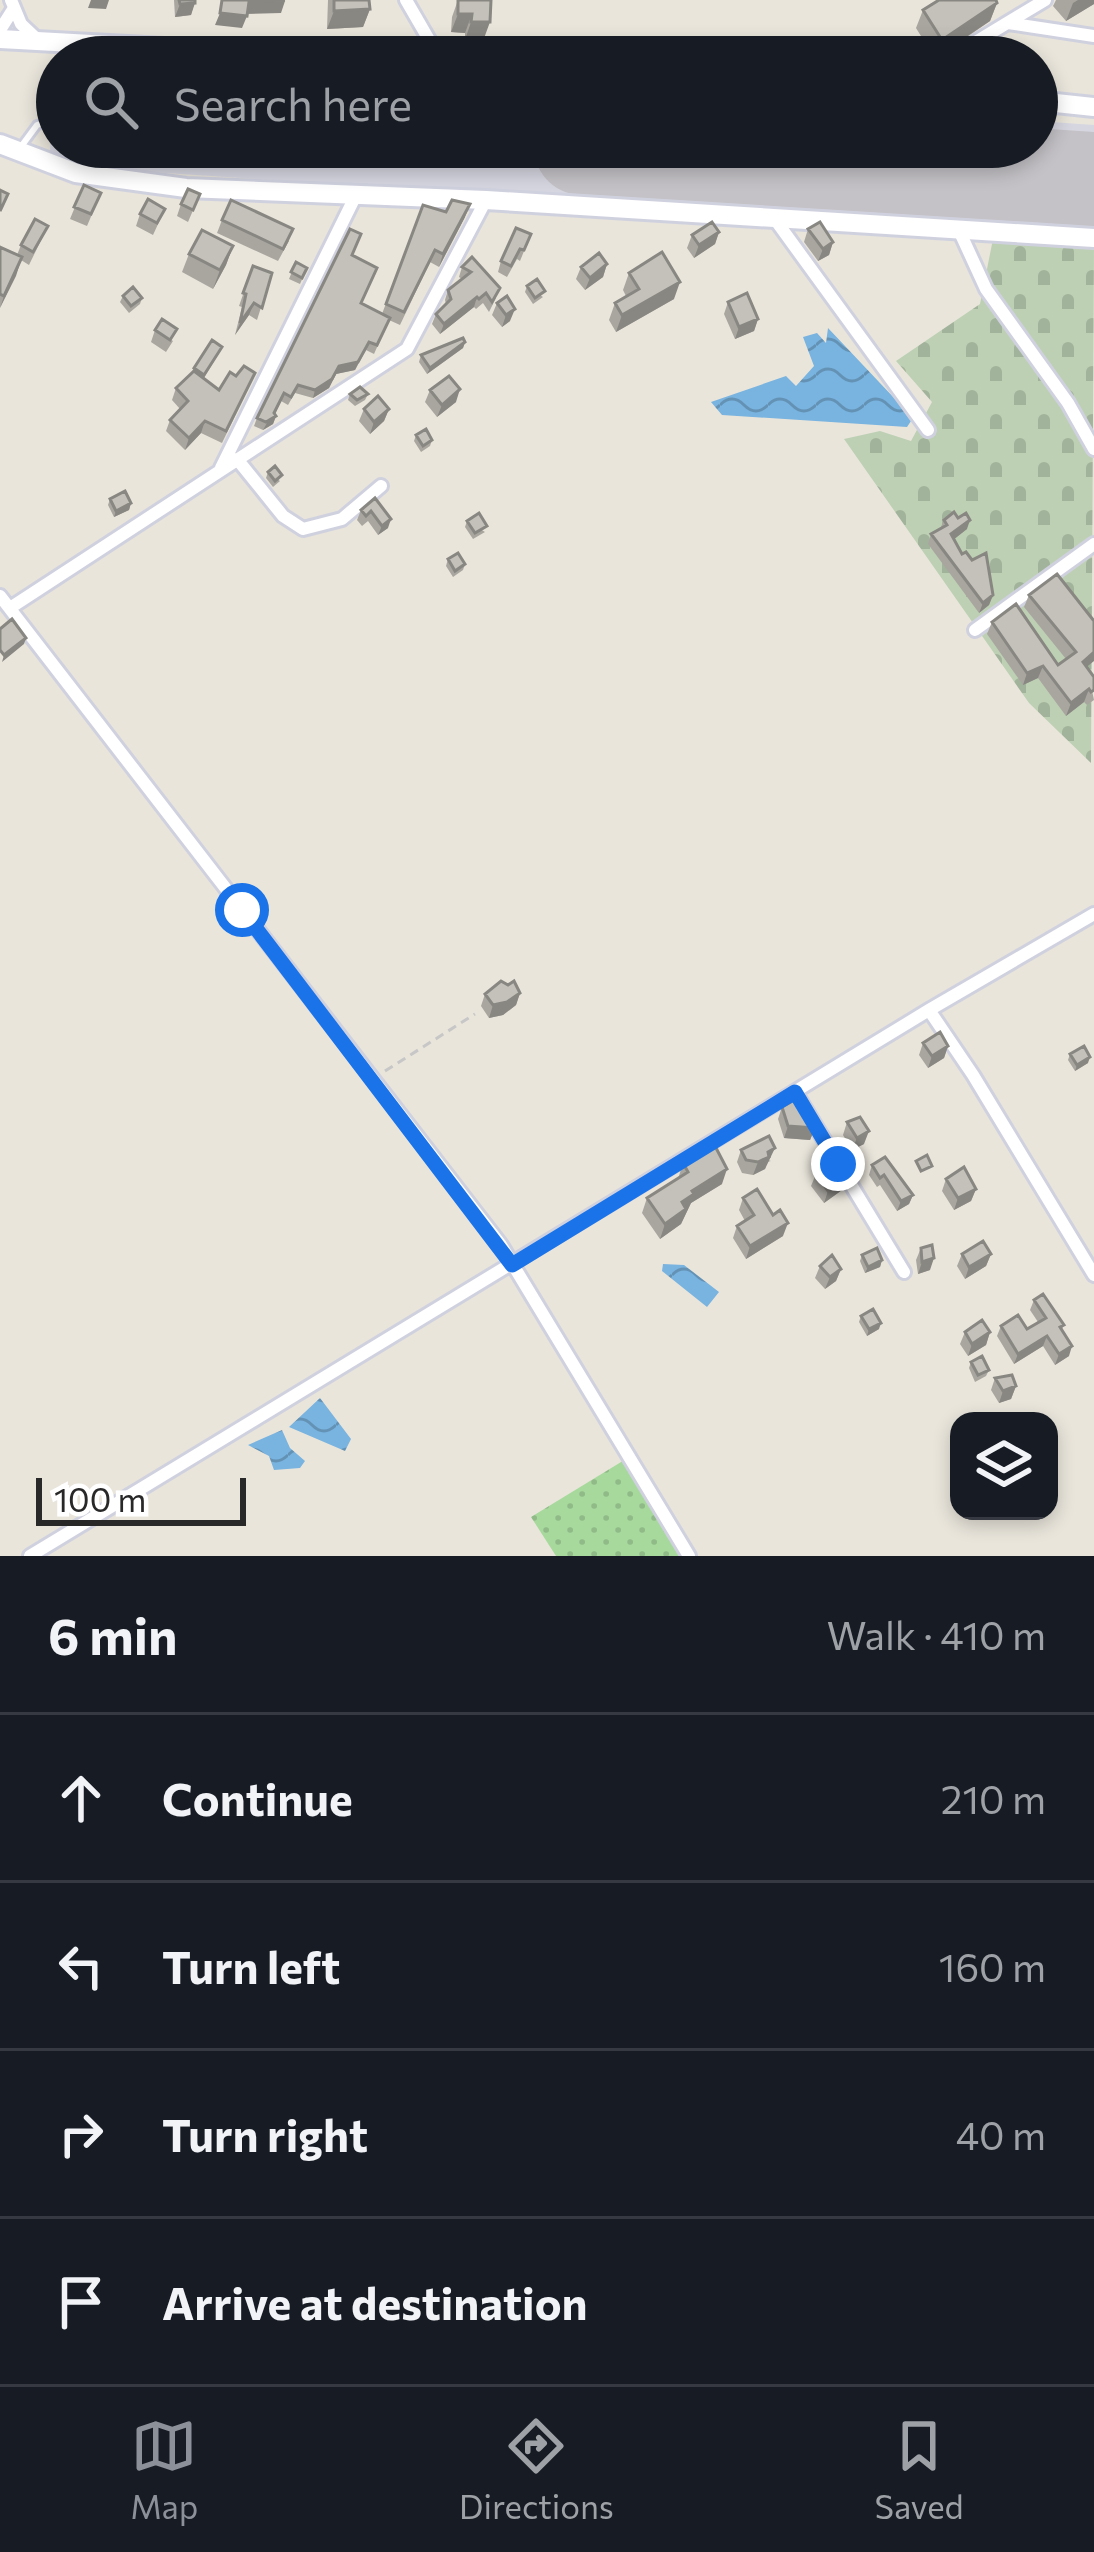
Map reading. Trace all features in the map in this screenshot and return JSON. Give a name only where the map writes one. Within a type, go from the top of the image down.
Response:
[{"type":"street","points":[[406,0],[427,36]]},
{"type":"street","points":[[986,36],[1025,6],[1045,0]]},
{"type":"street","points":[[13,4],[0,34],[36,40]]},
{"type":"street","points":[[13,4],[21,24],[36,38]]},
{"type":"street","points":[[1008,23],[1094,36]]},
{"type":"street","points":[[1058,103],[1094,107]]},
{"type":"street","points":[[63,168],[187,188],[487,200],[1094,238]]},
{"type":"street","points":[[220,470],[356,195]]},
{"type":"street","points":[[487,200],[407,349],[5,602],[512,1265],[689,1556]]},
{"type":"street","points":[[774,217],[928,430]]},
{"type":"street","points":[[958,228],[986,289],[1068,403],[1094,449]]},
{"type":"street","points":[[237,459],[283,516],[303,529],[342,519],[381,486]]},
{"type":"street","points":[[975,630],[1094,544]]},
{"type":"street","points":[[30,1556],[1094,914]]},
{"type":"street","points":[[928,1010],[1094,1275]]},
{"type":"street","points":[[795,1092],[904,1272]]},
{"type":"lane","points":[[9,148],[36,126]]},
{"type":"path","points":[[373,1078],[476,1013]]},
{"type":"shaded area","points":[[1058,122],[1094,125],[1094,234],[104,168],[1058,168]]},
{"type":"green space","points":[[993,239],[1094,246],[1091,763],[1029,703],[844,439],[880,431],[911,441],[932,402],[896,361],[980,304]]},
{"type":"green space","points":[[626,1459],[683,1556],[556,1556],[531,1517]]},
{"type":"water","points":[[828,328],[913,418],[907,427],[722,415],[711,402],[786,376],[796,386],[814,366],[803,337],[817,333],[826,343]]},
{"type":"water","points":[[663,1264],[684,1265],[719,1292],[707,1307],[662,1271]]},
{"type":"water","points":[[320,1398],[351,1439],[345,1451],[289,1427]]},
{"type":"water","points":[[282,1430],[290,1448],[305,1461],[300,1468],[274,1470],[269,1456],[248,1445]]},
{"type":"building","points":[[222,0],[285,0],[249,2],[247,16],[220,13]]},
{"type":"building","points":[[334,0],[369,0],[370,9],[334,11]]},
{"type":"building","points":[[458,0],[491,0],[490,22],[471,22],[472,14],[458,14]]},
{"type":"building","points":[[939,0],[997,3],[948,36],[939,36],[923,10]]},
{"type":"building","points":[[84,185],[101,193],[91,214],[74,207]]},
{"type":"building","points":[[188,189],[200,194],[193,210],[181,204]]},
{"type":"building","points":[[148,199],[165,209],[157,223],[140,214]]},
{"type":"building","points":[[231,200],[293,229],[283,249],[222,220]]},
{"type":"building","points":[[452,200],[470,204],[443,254],[435,250],[404,312],[386,304],[423,205],[446,212]]},
{"type":"building","points":[[35,219],[48,226],[33,252],[21,245]]},
{"type":"building","points":[[712,222],[719,232],[699,245],[692,235]]},
{"type":"building","points":[[820,222],[833,242],[823,249],[808,229]]},
{"type":"building","points":[[516,228],[531,234],[511,266],[501,261]]},
{"type":"building","points":[[350,229],[361,234],[352,255],[377,268],[361,303],[390,318],[377,345],[369,342],[358,362],[339,366],[332,379],[315,390],[298,385],[291,397],[284,393],[276,416],[266,422],[257,418]]},
{"type":"building","points":[[202,230],[233,246],[220,270],[189,254]]},
{"type":"building","points":[[0,247],[22,257],[4,296],[0,294]]},
{"type":"building","points":[[662,252],[680,282],[622,315],[615,303],[639,289],[629,273]]},
{"type":"building","points":[[599,253],[607,264],[590,278],[581,267]]},
{"type":"building","points":[[472,257],[500,288],[492,302],[486,293],[477,297],[444,324],[436,314],[451,299],[448,290],[471,272],[462,267]]},
{"type":"building","points":[[296,262],[307,268],[302,278],[291,272]]},
{"type":"building","points":[[253,266],[272,273],[262,308],[254,303],[240,323],[243,293]]},
{"type":"building","points":[[537,279],[545,291],[535,298],[527,286]]},
{"type":"building","points":[[133,287],[142,298],[131,306],[123,296]]},
{"type":"building","points":[[747,293],[758,319],[739,327],[728,302]]},
{"type":"building","points":[[507,296],[515,309],[506,315],[497,303]]},
{"type":"building","points":[[162,319],[177,329],[170,340],[155,330]]},
{"type":"building","points":[[463,338],[465,342],[430,368],[421,355]]},
{"type":"building","points":[[212,340],[222,347],[204,375],[194,368]]},
{"type":"building","points":[[244,366],[255,373],[226,431],[205,421],[189,438],[170,420],[188,401],[176,388],[194,371],[219,390],[230,372],[236,376]]},
{"type":"building","points":[[449,376],[460,389],[442,405],[430,390]]},
{"type":"building","points":[[360,387],[368,394],[357,400],[350,394]]},
{"type":"building","points":[[378,396],[389,409],[374,422],[364,409]]},
{"type":"building","points":[[426,429],[432,440],[423,446],[416,435]]},
{"type":"building","points":[[275,466],[282,475],[275,481],[268,472]]},
{"type":"building","points":[[125,491],[131,503],[116,511],[110,499]]},
{"type":"building","points":[[375,498],[391,519],[382,526],[371,511],[366,516],[361,510]]},
{"type":"building","points":[[954,512],[958,518],[966,513],[970,520],[951,534],[962,554],[966,552],[972,560],[986,553],[993,595],[983,603],[931,534],[947,525],[944,520]]},
{"type":"building","points":[[479,513],[487,526],[475,533],[467,521]]},
{"type":"building","points":[[458,553],[465,564],[455,571],[448,559]]},
{"type":"building","points":[[1057,574],[1094,621],[1094,652],[1083,662],[1094,677],[1094,690],[1071,703],[1043,666],[1027,673],[992,622],[1016,604],[1058,665],[1076,652],[1029,595]]},
{"type":"building","points":[[12,619],[26,638],[4,655],[0,629]]},
{"type":"building","points":[[501,981],[508,985],[514,981],[520,993],[493,1005],[485,994]]},
{"type":"building","points":[[940,1032],[948,1046],[932,1056],[923,1043]]},
{"type":"building","points":[[1084,1046],[1090,1057],[1077,1065],[1070,1054]]},
{"type":"building","points":[[798,1098],[815,1128],[788,1126],[782,1107]]},
{"type":"building","points":[[860,1117],[869,1131],[857,1138],[847,1122]]},
{"type":"building","points":[[769,1136],[775,1148],[768,1152],[769,1157],[746,1160],[741,1150]]},
{"type":"building","points":[[715,1146],[727,1169],[692,1191],[682,1202],[686,1209],[665,1224],[647,1198],[688,1172],[683,1163]]},
{"type":"building","points":[[927,1155],[932,1166],[921,1171],[916,1161]]},
{"type":"building","points":[[885,1157],[913,1195],[901,1201],[884,1175],[880,1178],[872,1165]]},
{"type":"building","points":[[835,1159],[847,1178],[828,1191],[816,1174]]},
{"type":"building","points":[[964,1167],[976,1189],[958,1198],[946,1179]]},
{"type":"building","points":[[757,1189],[773,1215],[780,1210],[788,1223],[750,1246],[737,1226],[754,1215],[743,1198]]},
{"type":"building","points":[[983,1241],[991,1254],[969,1267],[962,1254]]},
{"type":"building","points":[[932,1245],[934,1258],[922,1262],[921,1248]]},
{"type":"building","points":[[877,1248],[882,1260],[868,1267],[862,1255]]},
{"type":"building","points":[[832,1255],[841,1269],[830,1277],[820,1266]]},
{"type":"building","points":[[1043,1294],[1072,1346],[1059,1354],[1047,1336],[1018,1354],[1001,1326],[1018,1315],[1027,1329],[1046,1318],[1034,1300]]},
{"type":"building","points":[[873,1309],[881,1323],[869,1329],[861,1316]]},
{"type":"building","points":[[982,1320],[990,1332],[972,1344],[965,1332]]},
{"type":"building","points":[[982,1356],[989,1370],[978,1375],[971,1362]]},
{"type":"building","points":[[1012,1375],[1016,1386],[1003,1391],[995,1378]]},
{"type":"runway","points":[[908,168],[1094,180]]},
{"type":"route","points":[[242,910],[512,1265],[795,1092],[838,1164]]}]
